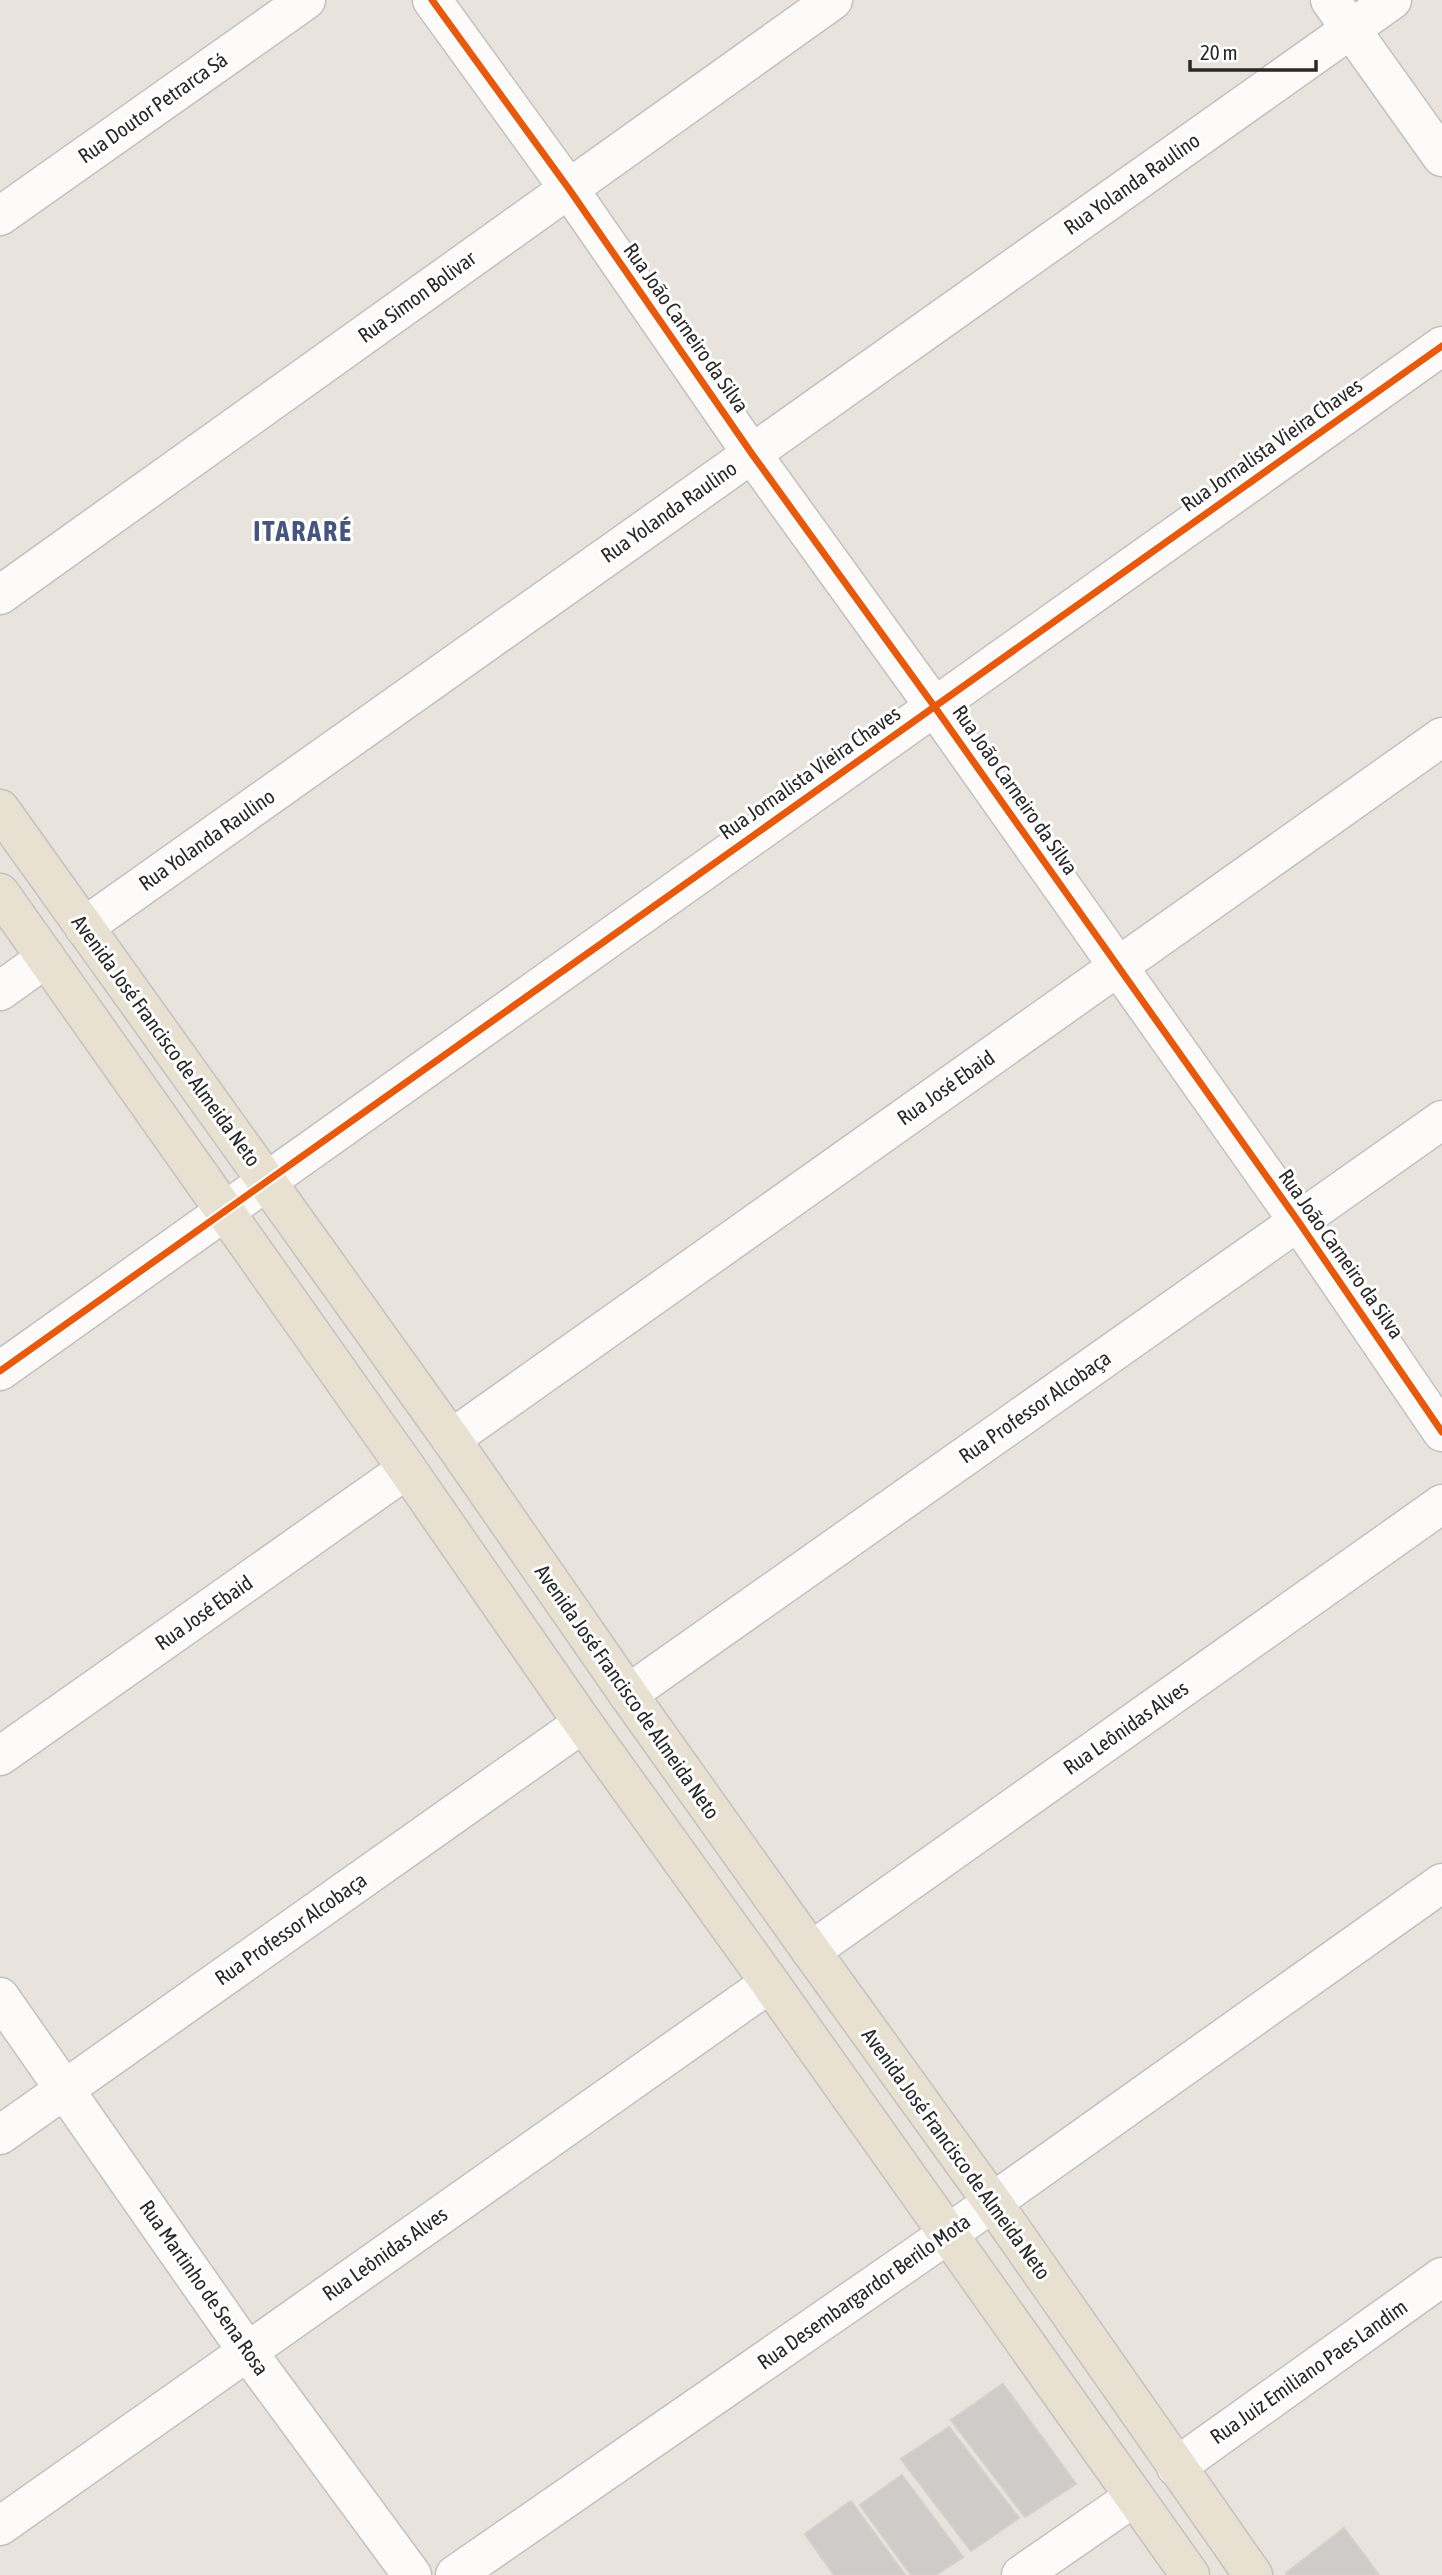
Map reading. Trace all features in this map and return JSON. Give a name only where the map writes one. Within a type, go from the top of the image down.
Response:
[{"type":"main road","name":"Avenida José Francisco de Almeida Neto","points":[[0,809],[451,1439],[628,1694],[993,2203],[1253,2575]]},
{"type":"main road","points":[[0,893],[583,1723],[1190,2575]]},
{"type":"street","name":"Rua Doutor Petrarca Sá","points":[[0,216],[306,0]]},
{"type":"street","name":"Rua João Carneiro da Silva","points":[[432,0],[569,189],[752,453],[1298,1221],[1442,1432]]},
{"type":"street","name":"Rua Simon Bolivar","points":[[0,595],[834,0]]},
{"type":"street","name":"Rua Yolanda Raulino","points":[[84,927],[752,453],[1340,15],[1392,0]]},
{"type":"street","points":[[1340,15],[1442,157]]},
{"type":"street","name":"Rua Jornalista Vieira Chaves","points":[[225,1213],[266,1181],[1442,346]]},
{"type":"street","name":"Rua José Ebaid","points":[[451,1439],[1442,737]]},
{"type":"street","points":[[0,991],[47,958]]},
{"type":"street","name":"Rua Professor Alcobaça","points":[[628,1694],[1442,1119]]},
{"type":"street","points":[[0,1371],[225,1213]]},
{"type":"street","name":"Rua José Ebaid","points":[[0,1756],[407,1469]]},
{"type":"street","name":"Rua Leônidas Alves","points":[[811,1951],[1442,1504]]},
{"type":"street","name":"Rua Professor Alcobaça","points":[[0,2135],[583,1723]]},
{"type":"street","name":"Rua Desembargardor Berilo Mota","points":[[455,2575],[993,2203],[1442,1884]]},
{"type":"street","name":"Rua Leônidas Alves","points":[[0,2526],[770,1983]]},
{"type":"street","name":"Rua Martinho de Sena Rosa","points":[[0,1997],[247,2351],[412,2575]]},
{"type":"street","name":"Rua Juiz Emiliano Paes Landim","points":[[1176,2467],[1442,2277]]},
{"type":"street","points":[[1021,2575],[1134,2497]]},
{"type":"building","points":[[1003,2384],[1076,2484],[1025,2517],[951,2420]]},
{"type":"building","points":[[949,2427],[1019,2518],[971,2551],[901,2459]]},
{"type":"building","points":[[902,2475],[963,2557],[936,2575],[911,2575],[860,2505]]},
{"type":"building","points":[[851,2501],[905,2575],[834,2575],[805,2534]]},
{"type":"building","points":[[1344,2528],[1379,2575],[1287,2575],[1286,2573]]},
{"type":"cycle path","points":[[432,0],[569,189],[752,454],[934,706],[1298,1221],[1442,1432]]},
{"type":"cycle path","points":[[0,1371],[1442,346]]},
{"type":"district","name":"ITARARÉ","points":[[303,531]]}]
